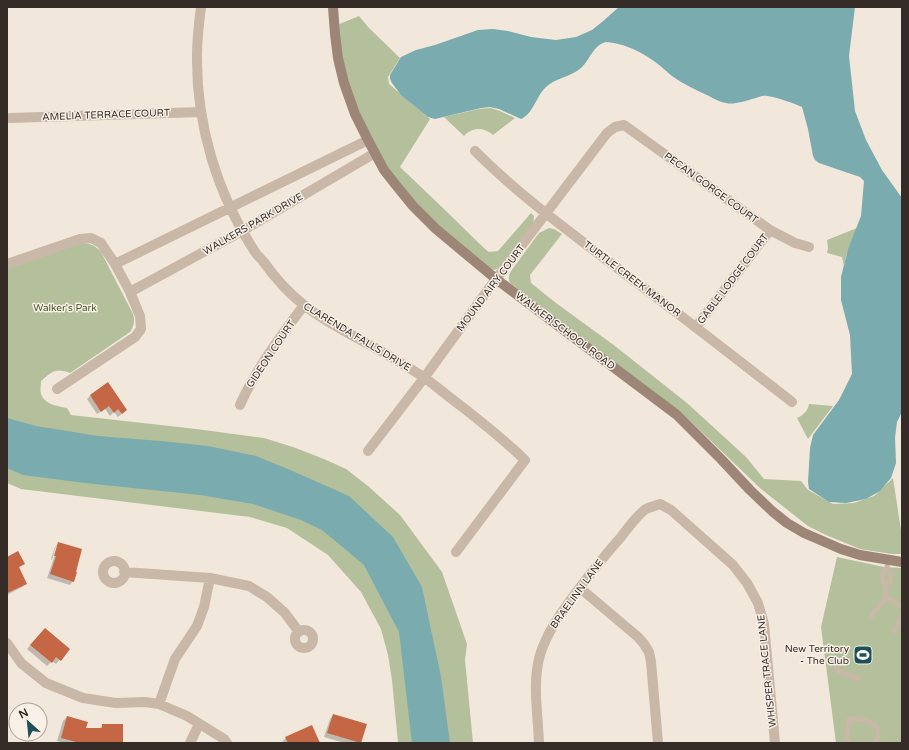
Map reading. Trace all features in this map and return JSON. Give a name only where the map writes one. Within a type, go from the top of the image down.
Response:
[{"type":"street","name":"CLARENDA FALLS DRIVE","points":[[201,7],[197,55],[201,112],[204,128],[213,161],[225,194],[242,231],[256,254],[261,258],[288,292],[304,306],[424,378],[496,434],[525,460],[456,552]]},
{"type":"street","name":"WALKER SCHOOL ROAD","points":[[333,7],[338,58],[344,83],[355,114],[384,170],[413,206],[496,280],[677,415],[750,490],[787,523],[804,533],[840,549],[887,564],[902,562]]},
{"type":"street","name":"AMELIA TERRACE COURT","points":[[10,118],[201,112]]},
{"type":"street","name":"PECAN GORGE COURT","points":[[615,127],[624,125],[770,230],[795,243],[809,247]]},
{"type":"street","name":"MOUND AIRY COURT","points":[[368,451],[607,133],[615,127]]},
{"type":"street","points":[[115,264],[368,140]]},
{"type":"street","name":"TURTLE CREEK MANOR","points":[[475,151],[497,173],[546,214],[696,327],[792,402]]},
{"type":"street","name":"WALKERS PARK DRIVE","points":[[130,292],[242,231],[375,153]]},
{"type":"street","name":"GABLE LODGE COURT","points":[[696,327],[770,230]]},
{"type":"street","points":[[7,264],[80,239],[91,238],[101,243],[115,264],[130,292],[140,316],[141,329],[135,336],[57,389]]},
{"type":"street","name":"GIDEON COURT","points":[[240,405],[247,389],[275,344],[304,306]]},
{"type":"street","name":"WHISPER TRACE LANE","points":[[653,506],[660,504],[671,510],[733,566],[753,593],[758,603],[764,624],[775,743]]},
{"type":"street","name":"BRAELINN LANE","points":[[539,743],[537,670],[540,654],[546,639],[561,613],[607,553],[638,517],[646,509],[653,506]]},
{"type":"street","points":[[124,572],[210,578],[249,586],[268,597],[285,613],[299,632]]},
{"type":"street","points":[[158,704],[175,659],[197,626],[204,607],[210,578]]},
{"type":"street","points":[[580,588],[638,637],[649,652],[653,672],[658,743]]},
{"type":"street","points":[[7,643],[21,663],[46,683],[83,698],[116,703],[145,702],[158,704],[187,716],[224,739],[227,743]]},
{"type":"street","points":[[190,743],[198,724]]},
{"type":"lane","points":[[886,585],[890,582],[891,574],[887,564]]},
{"type":"lane","points":[[871,617],[886,597],[886,585],[882,581],[883,572],[887,564]]},
{"type":"lane","points":[[886,597],[902,607]]},
{"type":"lane","points":[[895,631],[902,614]]},
{"type":"lane","points":[[834,665],[838,671],[859,679]]},
{"type":"lane","points":[[849,743],[847,737],[849,718],[865,720],[874,724],[879,735],[878,740],[875,743]]},
{"type":"green space","points":[[359,16],[369,28],[400,58],[388,77],[389,84],[430,119],[400,167],[489,252],[498,251],[531,213],[534,216],[533,224],[499,268],[494,270],[489,268],[439,227],[391,176],[357,111],[344,72],[337,25]]},
{"type":"green space","points":[[491,108],[515,118],[493,135],[482,129],[478,129],[467,133],[464,136],[444,117],[479,109]]},
{"type":"green space","points":[[549,228],[562,234],[530,275],[531,283],[615,346],[687,403],[746,457],[764,479],[801,481],[808,490],[833,504],[854,503],[874,496],[893,478],[902,537],[902,554],[860,549],[808,526],[761,489],[682,413],[510,283],[509,277],[511,271],[539,233]]},
{"type":"green space","points":[[857,228],[846,255],[844,266],[842,257],[827,253],[827,240]]},
{"type":"green space","name":"Walker's Park","points":[[80,243],[92,245],[101,252],[133,314],[134,323],[130,332],[70,373],[54,371],[41,381],[41,393],[45,401],[67,408],[71,415],[264,438],[293,447],[346,469],[368,486],[400,515],[442,572],[467,644],[465,660],[473,743],[398,743],[392,680],[388,655],[381,629],[361,592],[328,555],[287,528],[250,517],[21,489],[7,483],[7,269]]},
{"type":"green space","points":[[809,404],[833,406],[808,439],[797,418],[805,412]]},
{"type":"green space","name":"New Territory - The Club","points":[[837,557],[884,567],[902,568],[902,743],[836,743],[821,627]]},
{"type":"water","points":[[619,7],[855,7],[849,56],[855,111],[866,140],[882,170],[902,198],[902,412],[897,422],[895,438],[896,463],[891,478],[880,491],[866,499],[846,503],[829,502],[809,489],[810,448],[813,435],[839,400],[852,374],[850,335],[841,300],[841,277],[848,249],[861,216],[864,181],[860,177],[819,163],[815,160],[802,107],[784,100],[765,96],[743,102],[722,102],[681,82],[639,52],[623,45],[608,42],[598,46],[584,65],[577,71],[545,88],[529,113],[521,119],[499,109],[490,107],[435,119],[428,117],[401,95],[390,79],[390,75],[401,57],[416,50],[478,30],[493,29],[531,37],[556,40],[576,37],[592,30]]},
{"type":"water","points":[[7,418],[36,426],[98,436],[208,446],[256,456],[349,496],[393,537],[422,587],[441,677],[450,743],[412,743],[399,632],[364,565],[322,530],[301,520],[253,504],[200,495],[23,475],[7,468]]},
{"type":"building","points":[[108,382],[127,410],[122,414],[118,409],[114,413],[109,406],[101,412],[90,395]]},
{"type":"building","points":[[58,542],[82,549],[74,582],[50,574],[56,556],[54,556]]},
{"type":"building","points":[[18,551],[25,564],[19,567],[27,584],[7,593],[7,557]]},
{"type":"building","points":[[45,628],[70,649],[61,661],[56,657],[52,663],[30,645]]},
{"type":"building","points":[[333,714],[367,724],[361,743],[327,733]]},
{"type":"building","points":[[67,716],[88,722],[86,728],[102,728],[102,724],[123,724],[123,743],[80,743],[61,738]]},
{"type":"building","points":[[312,725],[320,743],[288,743],[285,737]]},
{"type":"place","name":"New Territory - The Club","points":[[863,655]]}]
